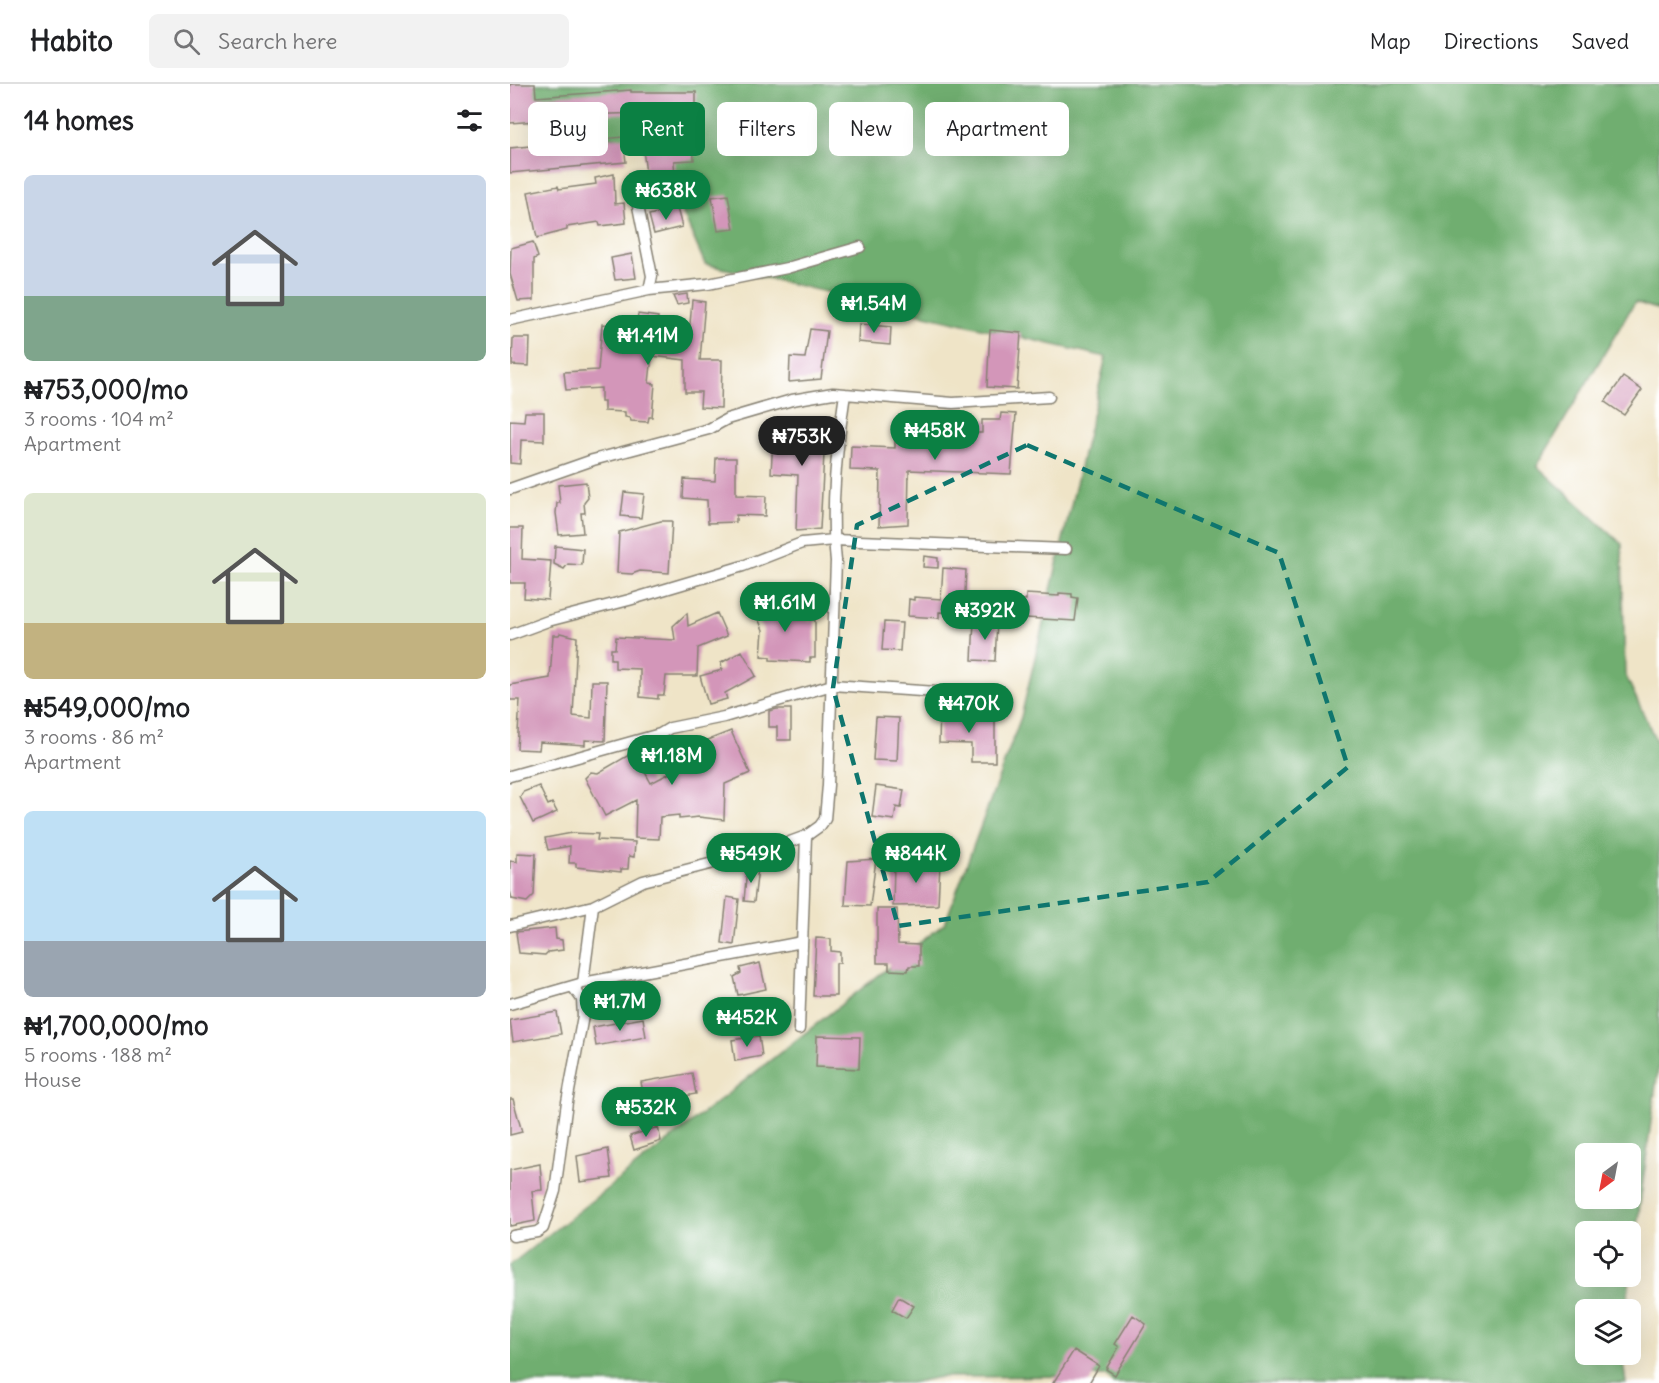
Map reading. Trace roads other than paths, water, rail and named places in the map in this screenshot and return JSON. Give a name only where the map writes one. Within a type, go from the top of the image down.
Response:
[{"type":"street","points":[[636,196],[652,276],[649,290]]},
{"type":"street","points":[[510,320],[649,290],[708,284],[787,268],[860,247]]},
{"type":"street","points":[[510,489],[594,460],[709,429],[727,419],[792,399],[845,394],[952,403],[1049,397]]},
{"type":"street","points":[[510,926],[593,906],[643,881],[776,847],[806,836],[820,826],[826,812],[832,685],[838,446],[845,394]]},
{"type":"street","points":[[510,635],[548,621],[743,566],[802,543],[834,540],[1066,549]]},
{"type":"street","points":[[510,776],[660,734],[670,728],[709,721],[832,685],[966,694]]},
{"type":"street","points":[[799,1029],[806,836]]},
{"type":"street","points":[[513,1236],[537,1232],[543,1228],[555,1191],[567,1102],[584,1016],[578,985],[593,906]]},
{"type":"street","points":[[510,1004],[578,985],[802,942]]}]
